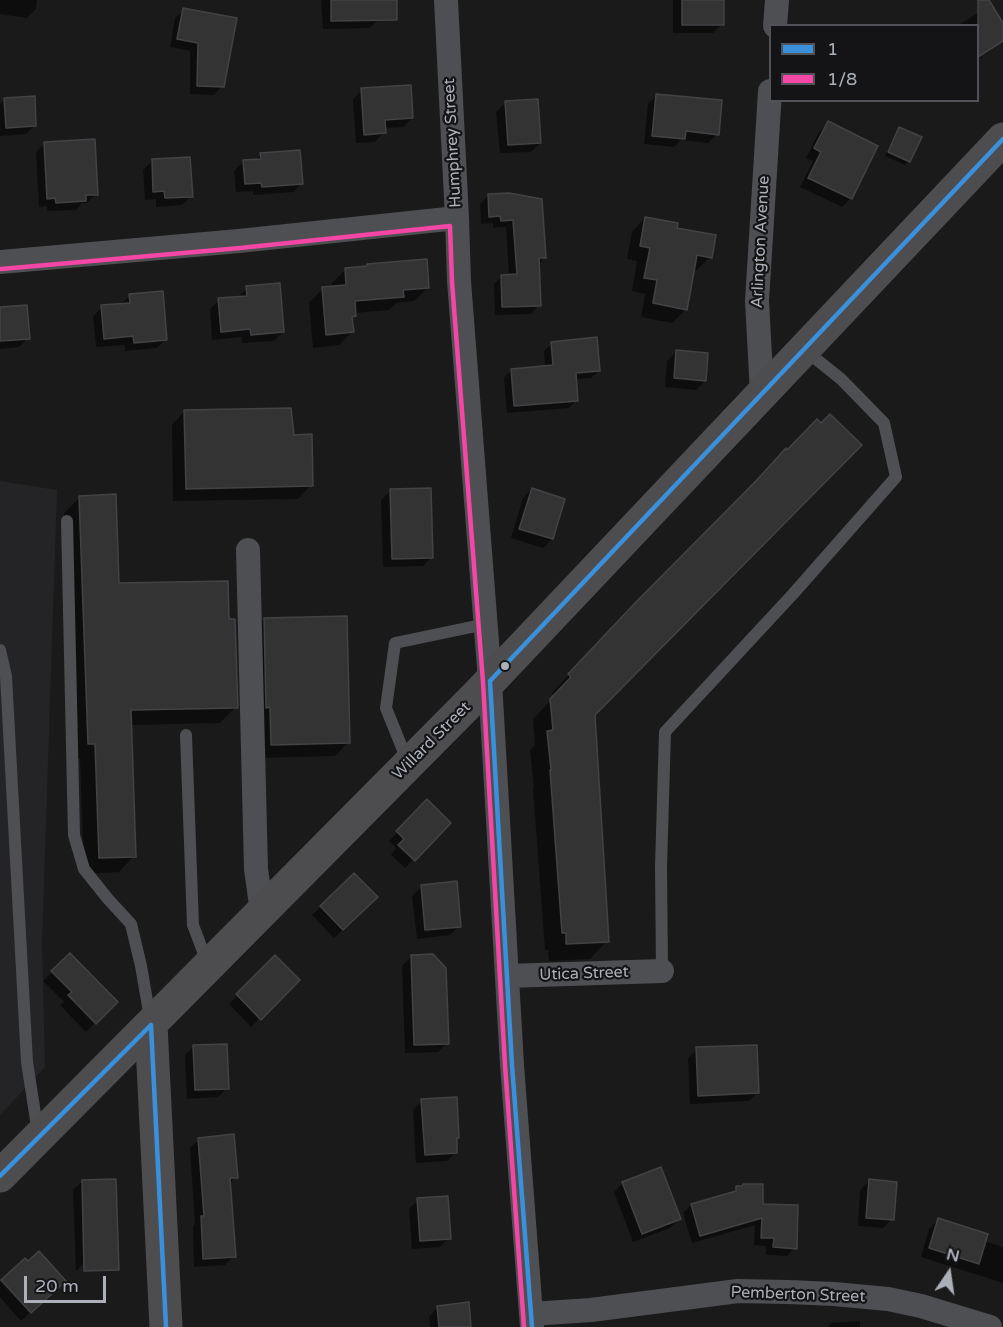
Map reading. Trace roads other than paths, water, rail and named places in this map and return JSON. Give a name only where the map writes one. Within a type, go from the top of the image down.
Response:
[{"type":"main road","name":"Willard Street","points":[[0,1176],[490,681],[1003,139]]},
{"type":"main road","points":[[151,1025],[166,1327]]},
{"type":"street","name":"Humphrey Street","points":[[446,0],[459,281],[490,681],[512,1065],[531,1321]]},
{"type":"street","points":[[775,24],[777,0]]},
{"type":"street","name":"Arlington Avenue","points":[[762,393],[757,301],[770,102]]},
{"type":"street","points":[[0,262],[250,240],[457,218]]},
{"type":"street","points":[[248,550],[256,869],[262,912]]},
{"type":"street","name":"Utica Street","points":[[507,976],[662,971]]},
{"type":"street","name":"Pemberton Street","points":[[531,1321],[591,1310],[738,1291],[834,1294],[888,1299],[932,1309],[990,1327]]},
{"type":"lane","points":[[662,971],[661,867],[665,732],[793,594],[896,477],[884,423],[841,380],[803,349]]},
{"type":"lane","points":[[67,521],[74,835],[84,868],[131,924],[151,1025]]},
{"type":"lane","points":[[408,764],[386,708],[395,643],[486,624]]},
{"type":"lane","points":[[0,650],[6,676],[27,1062],[39,1137]]},
{"type":"lane","points":[[186,735],[193,925],[209,966]]}]
